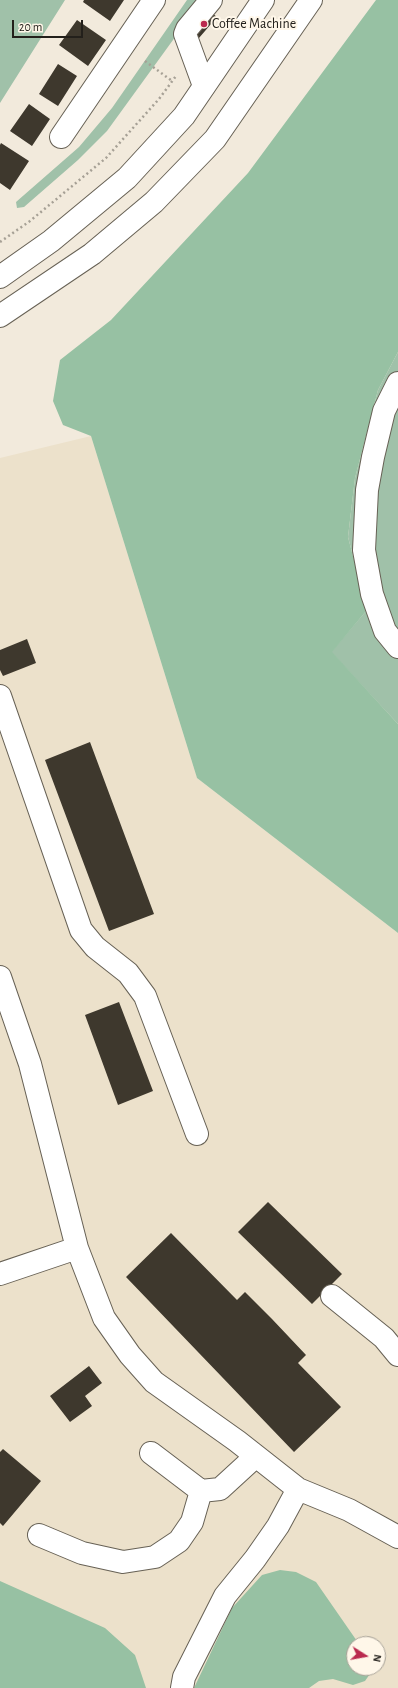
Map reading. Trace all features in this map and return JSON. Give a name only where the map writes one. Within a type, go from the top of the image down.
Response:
[{"type":"main road","points":[[61,137],[154,0]]},
{"type":"main road","points":[[204,86],[186,41],[185,34],[187,29],[211,0]]},
{"type":"main road","points":[[0,277],[51,241],[127,178],[184,116],[263,0]]},
{"type":"main road","points":[[0,316],[92,254],[154,202],[215,139],[311,0]]},
{"type":"main road","points":[[398,383],[384,411],[372,457],[367,490],[364,550],[372,594],[385,631],[398,647]]},
{"type":"main road","points":[[0,696],[81,930],[96,947],[128,973],[145,996],[197,1134]]},
{"type":"main road","points":[[0,977],[30,1064],[77,1248],[104,1318],[130,1355],[154,1382],[256,1456],[298,1490],[349,1510],[398,1537]]},
{"type":"main road","points":[[0,1274],[77,1248]]},
{"type":"main road","points":[[332,1296],[384,1338],[398,1355]]},
{"type":"main road","points":[[151,1453],[201,1491],[220,1489],[256,1456]]},
{"type":"main road","points":[[182,1688],[184,1677],[225,1596],[255,1559],[278,1526],[298,1490]]},
{"type":"main road","points":[[39,1535],[82,1553],[123,1562],[156,1557],[179,1541],[188,1529],[192,1522],[201,1491]]},
{"type":"path","points":[[0,242],[30,221],[106,158],[159,99],[192,54]]},
{"type":"path","points":[[145,61],[172,81]]},
{"type":"shaded area","points":[[91,436],[197,778],[398,933],[398,1688],[0,1688],[0,458]]},
{"type":"green space","points":[[0,0],[65,0],[0,103]]},
{"type":"green space","points":[[187,0],[202,0],[107,131],[78,160],[24,207],[17,208],[16,202],[79,147],[112,108]]},
{"type":"green space","points":[[376,0],[398,0],[398,352],[378,390],[355,478],[348,537],[367,610],[332,652],[398,724],[398,933],[197,778],[91,436],[63,425],[53,401],[60,360],[111,320],[248,173]]},
{"type":"green space","points":[[398,352],[398,724],[331,652],[367,610],[348,537],[355,478],[378,390]]},
{"type":"green space","points":[[280,1570],[296,1572],[316,1582],[353,1636],[346,1636],[346,1676],[368,1676],[365,1681],[353,1685],[333,1679],[319,1681],[309,1688],[194,1688],[232,1608],[262,1575]]},
{"type":"green space","points":[[0,1581],[105,1628],[135,1655],[146,1688],[0,1688]]},
{"type":"building","points":[[84,0],[124,0],[110,21],[83,2]]},
{"type":"building","name":"Coffee Machine","points":[[208,10],[217,17],[199,38],[191,31]]},
{"type":"building","points":[[77,20],[106,40],[88,66],[59,45]]},
{"type":"building","points":[[58,64],[77,76],[58,106],[39,94]]},
{"type":"building","points":[[29,104],[50,119],[32,146],[10,131]]},
{"type":"building","points":[[1,143],[29,161],[10,190],[0,183]]},
{"type":"building","points":[[27,639],[36,663],[3,676],[0,670],[0,650]]},
{"type":"building","points":[[90,742],[154,914],[109,931],[45,760]]},
{"type":"building","points":[[119,1002],[153,1091],[118,1105],[85,1015]]},
{"type":"building","points":[[268,1202],[342,1274],[312,1304],[238,1232]]},
{"type":"building","points":[[171,1233],[237,1300],[245,1292],[272,1319],[306,1355],[298,1363],[341,1407],[294,1452],[126,1277]]},
{"type":"building","points":[[89,1366],[102,1383],[85,1396],[92,1406],[70,1422],[50,1396]]},
{"type":"building","points":[[3,1449],[41,1481],[3,1526],[0,1523],[0,1452]]},
{"type":"place","name":"Coffee Machine","points":[[204,24]]}]
